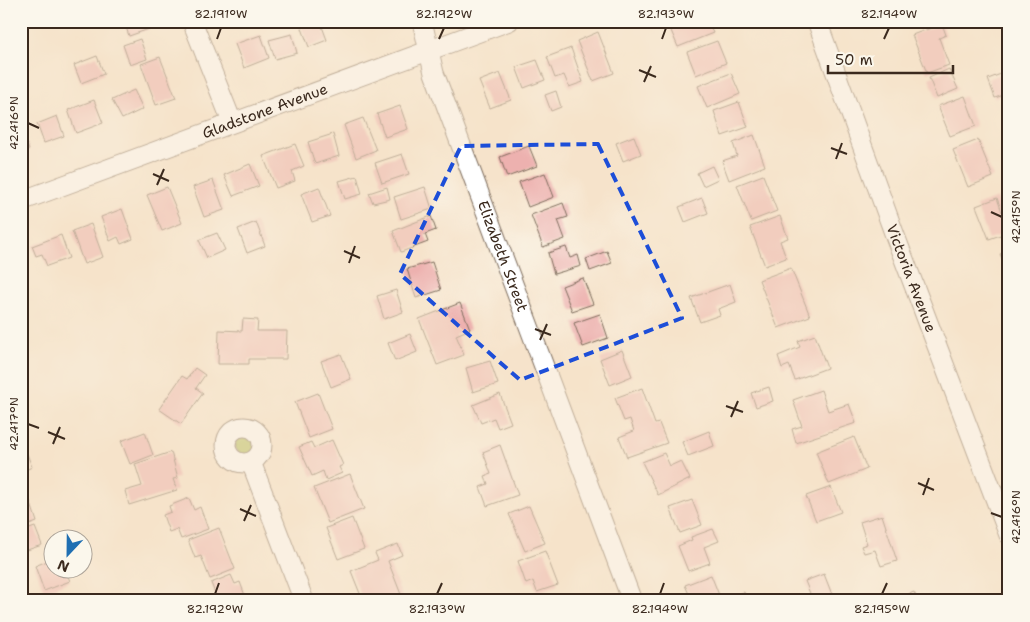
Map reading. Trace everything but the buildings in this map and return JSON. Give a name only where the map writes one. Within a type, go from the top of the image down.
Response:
[{"type":"street","points":[[192,21],[232,122]]},
{"type":"street","name":"Elizabeth Street","points":[[422,21],[434,73],[632,601]]},
{"type":"street","name":"Gladstone Avenue","points":[[21,201],[509,21]]},
{"type":"street","name":"Victoria Avenue","points":[[816,21],[894,233],[1009,535]]},
{"type":"street","points":[[251,462],[304,601]]},
{"type":"highlighted area","points":[[598,144],[682,318],[520,380],[400,274],[461,146]]},
{"type":"green space","points":[[245,435],[252,438],[255,445],[252,452],[245,455],[238,452],[235,445],[238,438]]}]
